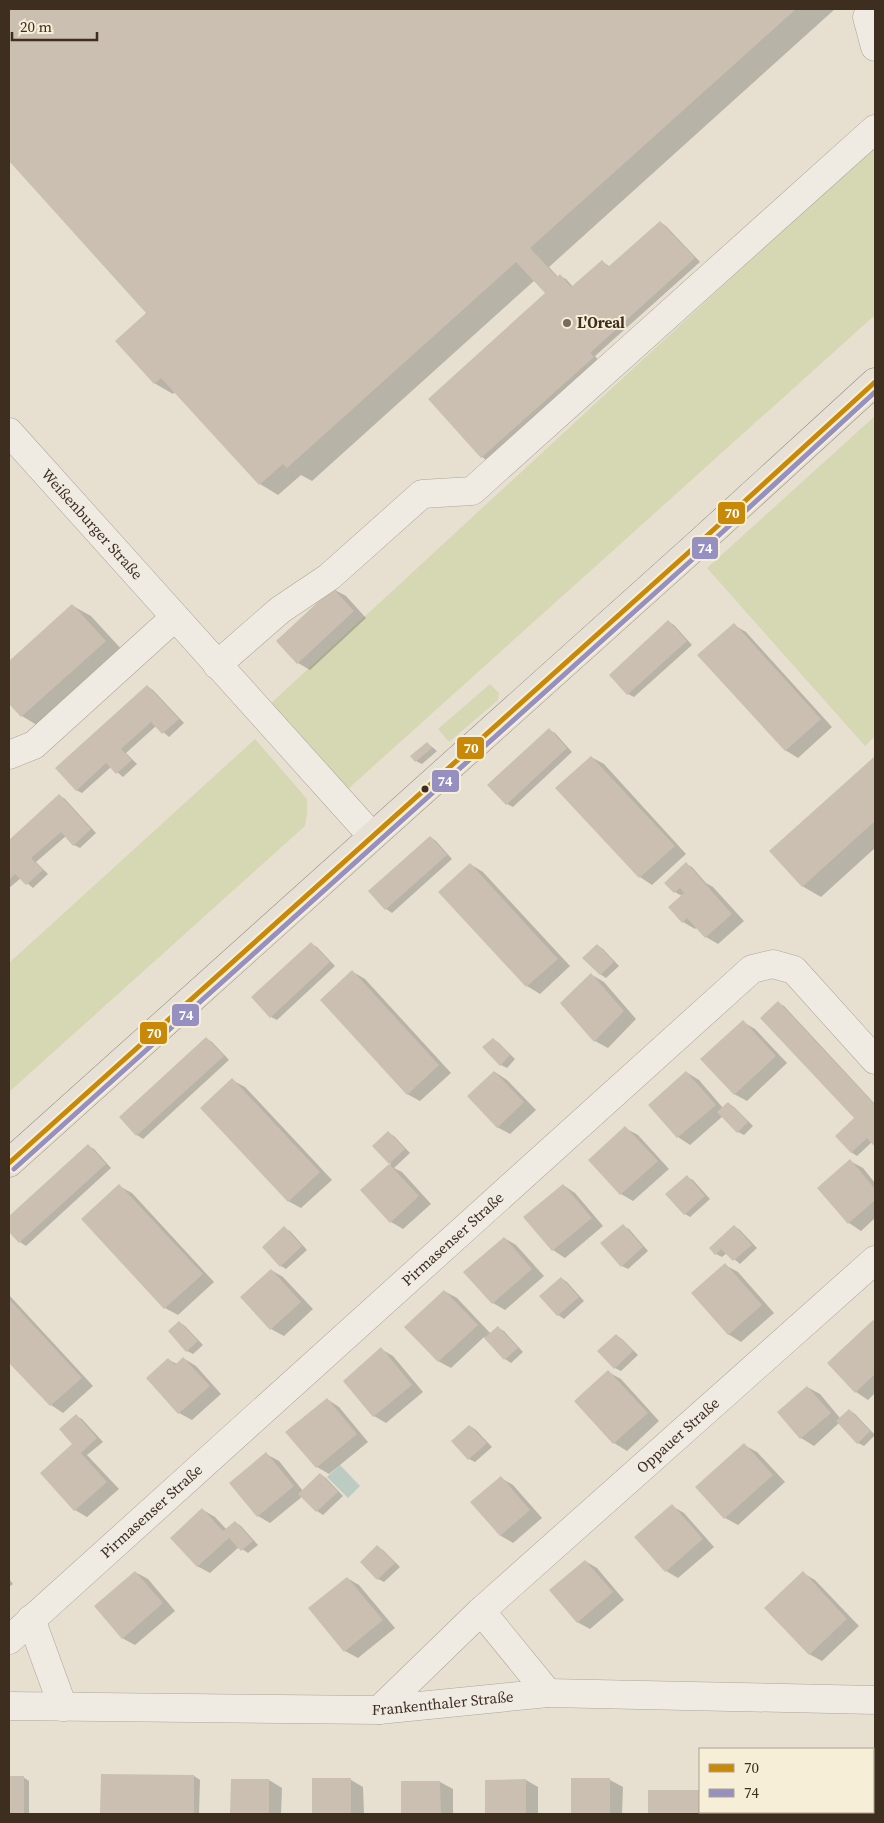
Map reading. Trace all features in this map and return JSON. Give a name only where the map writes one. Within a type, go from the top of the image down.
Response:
[{"type":"main road","points":[[9,1163],[875,382]]},
{"type":"street","points":[[868,17],[875,47]]},
{"type":"street","points":[[217,665],[280,610],[328,577],[422,494],[472,491],[875,129]]},
{"type":"street","name":"Weißenburger Straße","points":[[9,432],[174,618],[372,836]]},
{"type":"street","points":[[9,755],[34,744],[174,618]]},
{"type":"street","name":"Pirmasenser Straße","points":[[9,1640],[752,969],[772,964],[794,970],[875,1060]]},
{"type":"street","name":"Oppauer Straße","points":[[379,1710],[481,1611],[875,1260]]},
{"type":"street","points":[[481,1611],[548,1693]]},
{"type":"street","points":[[31,1620],[63,1707]]},
{"type":"street","name":"Frankenthaler Straße","points":[[9,1706],[379,1710],[548,1693],[875,1700]]},
{"type":"green space","points":[[875,145],[875,315],[348,789],[269,705]]},
{"type":"green space","points":[[875,416],[875,736],[865,746],[707,568]]},
{"type":"green space","points":[[490,684],[499,693],[498,700],[449,742],[438,729]]},
{"type":"green space","points":[[255,739],[307,799],[305,826],[9,1092],[9,963]]},
{"type":"shaded area","points":[[340,1465],[360,1486],[348,1498],[327,1477]]},
{"type":"building","points":[[9,9],[796,9],[530,248],[557,277],[560,274],[571,287],[602,260],[608,267],[660,221],[695,258],[590,353],[594,357],[481,458],[428,399],[545,293],[516,262],[287,468],[283,464],[259,485],[161,378],[154,384],[115,341],[146,313],[9,161]]},
{"type":"building","points":[[333,588],[354,611],[297,664],[276,641]]},
{"type":"building","points":[[72,604],[106,641],[21,717],[9,704],[9,661]]},
{"type":"building","points":[[668,620],[687,641],[627,695],[609,675]]},
{"type":"building","points":[[734,623],[821,719],[785,751],[697,655]]},
{"type":"building","points":[[147,685],[179,719],[162,734],[151,722],[121,749],[132,760],[116,774],[106,763],[76,791],[55,768]]},
{"type":"building","points":[[549,728],[567,748],[506,805],[487,785]]},
{"type":"building","points":[[427,742],[432,748],[415,762],[410,756]]},
{"type":"building","points":[[591,756],[675,846],[639,878],[555,788]]},
{"type":"building","points":[[875,756],[875,821],[802,887],[769,851]]},
{"type":"building","points":[[59,794],[91,829],[73,846],[61,832],[31,858],[43,870],[26,885],[15,874],[9,880],[9,840]]},
{"type":"building","points":[[430,836],[447,855],[385,910],[368,891]]},
{"type":"building","points":[[686,862],[732,914],[705,938],[687,918],[682,923],[668,907],[684,893],[680,888],[674,893],[664,883]]},
{"type":"building","points":[[470,863],[558,959],[526,987],[438,892]]},
{"type":"building","points":[[311,942],[330,962],[270,1018],[251,997]]},
{"type":"building","points":[[597,944],[614,962],[600,975],[582,958]]},
{"type":"building","points":[[352,970],[439,1065],[407,1095],[320,1000]]},
{"type":"building","points":[[591,973],[624,1011],[594,1042],[560,1003]]},
{"type":"building","points":[[778,1001],[875,1105],[875,1147],[867,1138],[851,1153],[835,1136],[854,1118],[760,1018]]},
{"type":"building","points":[[743,1020],[776,1056],[734,1095],[700,1059]]},
{"type":"building","points":[[206,1037],[224,1056],[136,1136],[119,1117]]},
{"type":"building","points":[[493,1038],[510,1055],[500,1066],[482,1047]]},
{"type":"building","points":[[494,1071],[524,1102],[497,1128],[467,1096]]},
{"type":"building","points":[[686,1071],[716,1105],[677,1138],[648,1105]]},
{"type":"building","points":[[232,1078],[320,1172],[288,1202],[200,1108]]},
{"type":"building","points":[[728,1102],[748,1122],[737,1133],[717,1112]]},
{"type":"building","points":[[625,1126],[658,1161],[620,1195],[588,1160]]},
{"type":"building","points":[[388,1131],[405,1149],[389,1164],[372,1146]]},
{"type":"building","points":[[88,1144],[106,1164],[19,1243],[9,1232],[9,1216]]},
{"type":"building","points":[[850,1159],[875,1189],[875,1200],[848,1224],[817,1188]]},
{"type":"building","points":[[389,1164],[419,1196],[390,1223],[360,1190]]},
{"type":"building","points":[[687,1175],[705,1196],[684,1215],[665,1194]]},
{"type":"building","points":[[119,1184],[203,1274],[164,1309],[81,1219]]},
{"type":"building","points":[[563,1184],[592,1218],[552,1251],[523,1217]]},
{"type":"building","points":[[623,1224],[643,1247],[621,1267],[600,1243]]},
{"type":"building","points":[[734,1225],[752,1245],[733,1261],[721,1249],[715,1255],[709,1248]]},
{"type":"building","points":[[284,1226],[302,1246],[280,1267],[262,1247]]},
{"type":"building","points":[[504,1237],[532,1269],[492,1304],[463,1272]]},
{"type":"building","points":[[725,1263],[762,1305],[728,1335],[691,1293]]},
{"type":"building","points":[[271,1269],[301,1302],[270,1330],[240,1297]]},
{"type":"building","points":[[561,1277],[579,1297],[557,1316],[539,1296]]},
{"type":"building","points":[[444,1290],[478,1325],[438,1362],[404,1327]]},
{"type":"building","points":[[9,1299],[82,1378],[50,1406],[9,1363]]},
{"type":"building","points":[[873,1320],[875,1322],[875,1374],[855,1393],[827,1363]]},
{"type":"building","points":[[179,1321],[198,1341],[186,1352],[168,1331]]},
{"type":"building","points":[[498,1326],[518,1348],[504,1360],[484,1338]]},
{"type":"building","points":[[616,1334],[633,1351],[614,1369],[597,1351]]},
{"type":"building","points":[[381,1347],[412,1385],[373,1417],[343,1381]]},
{"type":"building","points":[[183,1357],[210,1386],[178,1414],[146,1378],[168,1358],[175,1365]]},
{"type":"building","points":[[608,1370],[648,1413],[613,1444],[574,1401]]},
{"type":"building","points":[[807,1386],[831,1413],[800,1439],[777,1412]]},
{"type":"building","points":[[327,1398],[357,1434],[316,1468],[285,1432]]},
{"type":"building","points":[[849,1409],[870,1431],[857,1444],[836,1421]]},
{"type":"building","points":[[76,1414],[97,1438],[81,1453],[107,1482],[74,1511],[40,1473],[72,1444],[59,1429]]},
{"type":"building","points":[[469,1425],[487,1443],[468,1460],[451,1441]]},
{"type":"building","points":[[744,1443],[773,1475],[724,1519],[695,1487]]},
{"type":"building","points":[[266,1452],[294,1486],[257,1517],[229,1483]]},
{"type":"building","points":[[320,1473],[338,1492],[316,1512],[298,1494]]},
{"type":"building","points":[[501,1476],[530,1510],[500,1536],[470,1502]]},
{"type":"building","points":[[672,1504],[703,1539],[665,1572],[634,1537]]},
{"type":"building","points":[[202,1508],[223,1531],[235,1521],[253,1541],[241,1551],[229,1538],[197,1567],[170,1538]]},
{"type":"building","points":[[377,1545],[395,1563],[377,1580],[360,1562]]},
{"type":"building","points":[[585,1560],[613,1592],[577,1623],[549,1590]]},
{"type":"building","points":[[135,1571],[163,1603],[122,1639],[94,1606]]},
{"type":"building","points":[[803,1571],[847,1619],[809,1655],[764,1608]]},
{"type":"building","points":[[347,1577],[383,1620],[344,1652],[308,1608]]},
{"type":"building","points":[[101,1774],[194,1775],[194,1814],[100,1814]]},
{"type":"building","points":[[9,1776],[24,1776],[24,1814],[9,1814]]},
{"type":"building","points":[[312,1778],[351,1778],[351,1814],[312,1814]]},
{"type":"building","points":[[571,1778],[610,1778],[610,1814],[571,1814]]},
{"type":"building","points":[[231,1779],[269,1779],[269,1814],[230,1814]]},
{"type":"building","points":[[526,1779],[526,1814],[485,1814],[485,1780]]},
{"type":"building","points":[[401,1781],[440,1781],[441,1814],[401,1814]]},
{"type":"building","points":[[648,1790],[699,1790],[699,1813],[707,1813],[707,1814],[648,1814]]},
{"type":"building","points":[[731,1813],[802,1813],[802,1814]]},
{"type":"building","points":[[817,1813],[842,1813],[842,1814]]},
{"type":"transit line","name":"70","points":[[9,1163],[699,543],[875,382]]},
{"type":"transit line","name":"74","points":[[14,1169],[704,549],[875,392]]},
{"type":"place","name":"L'Oreal","points":[[567,323]]}]
